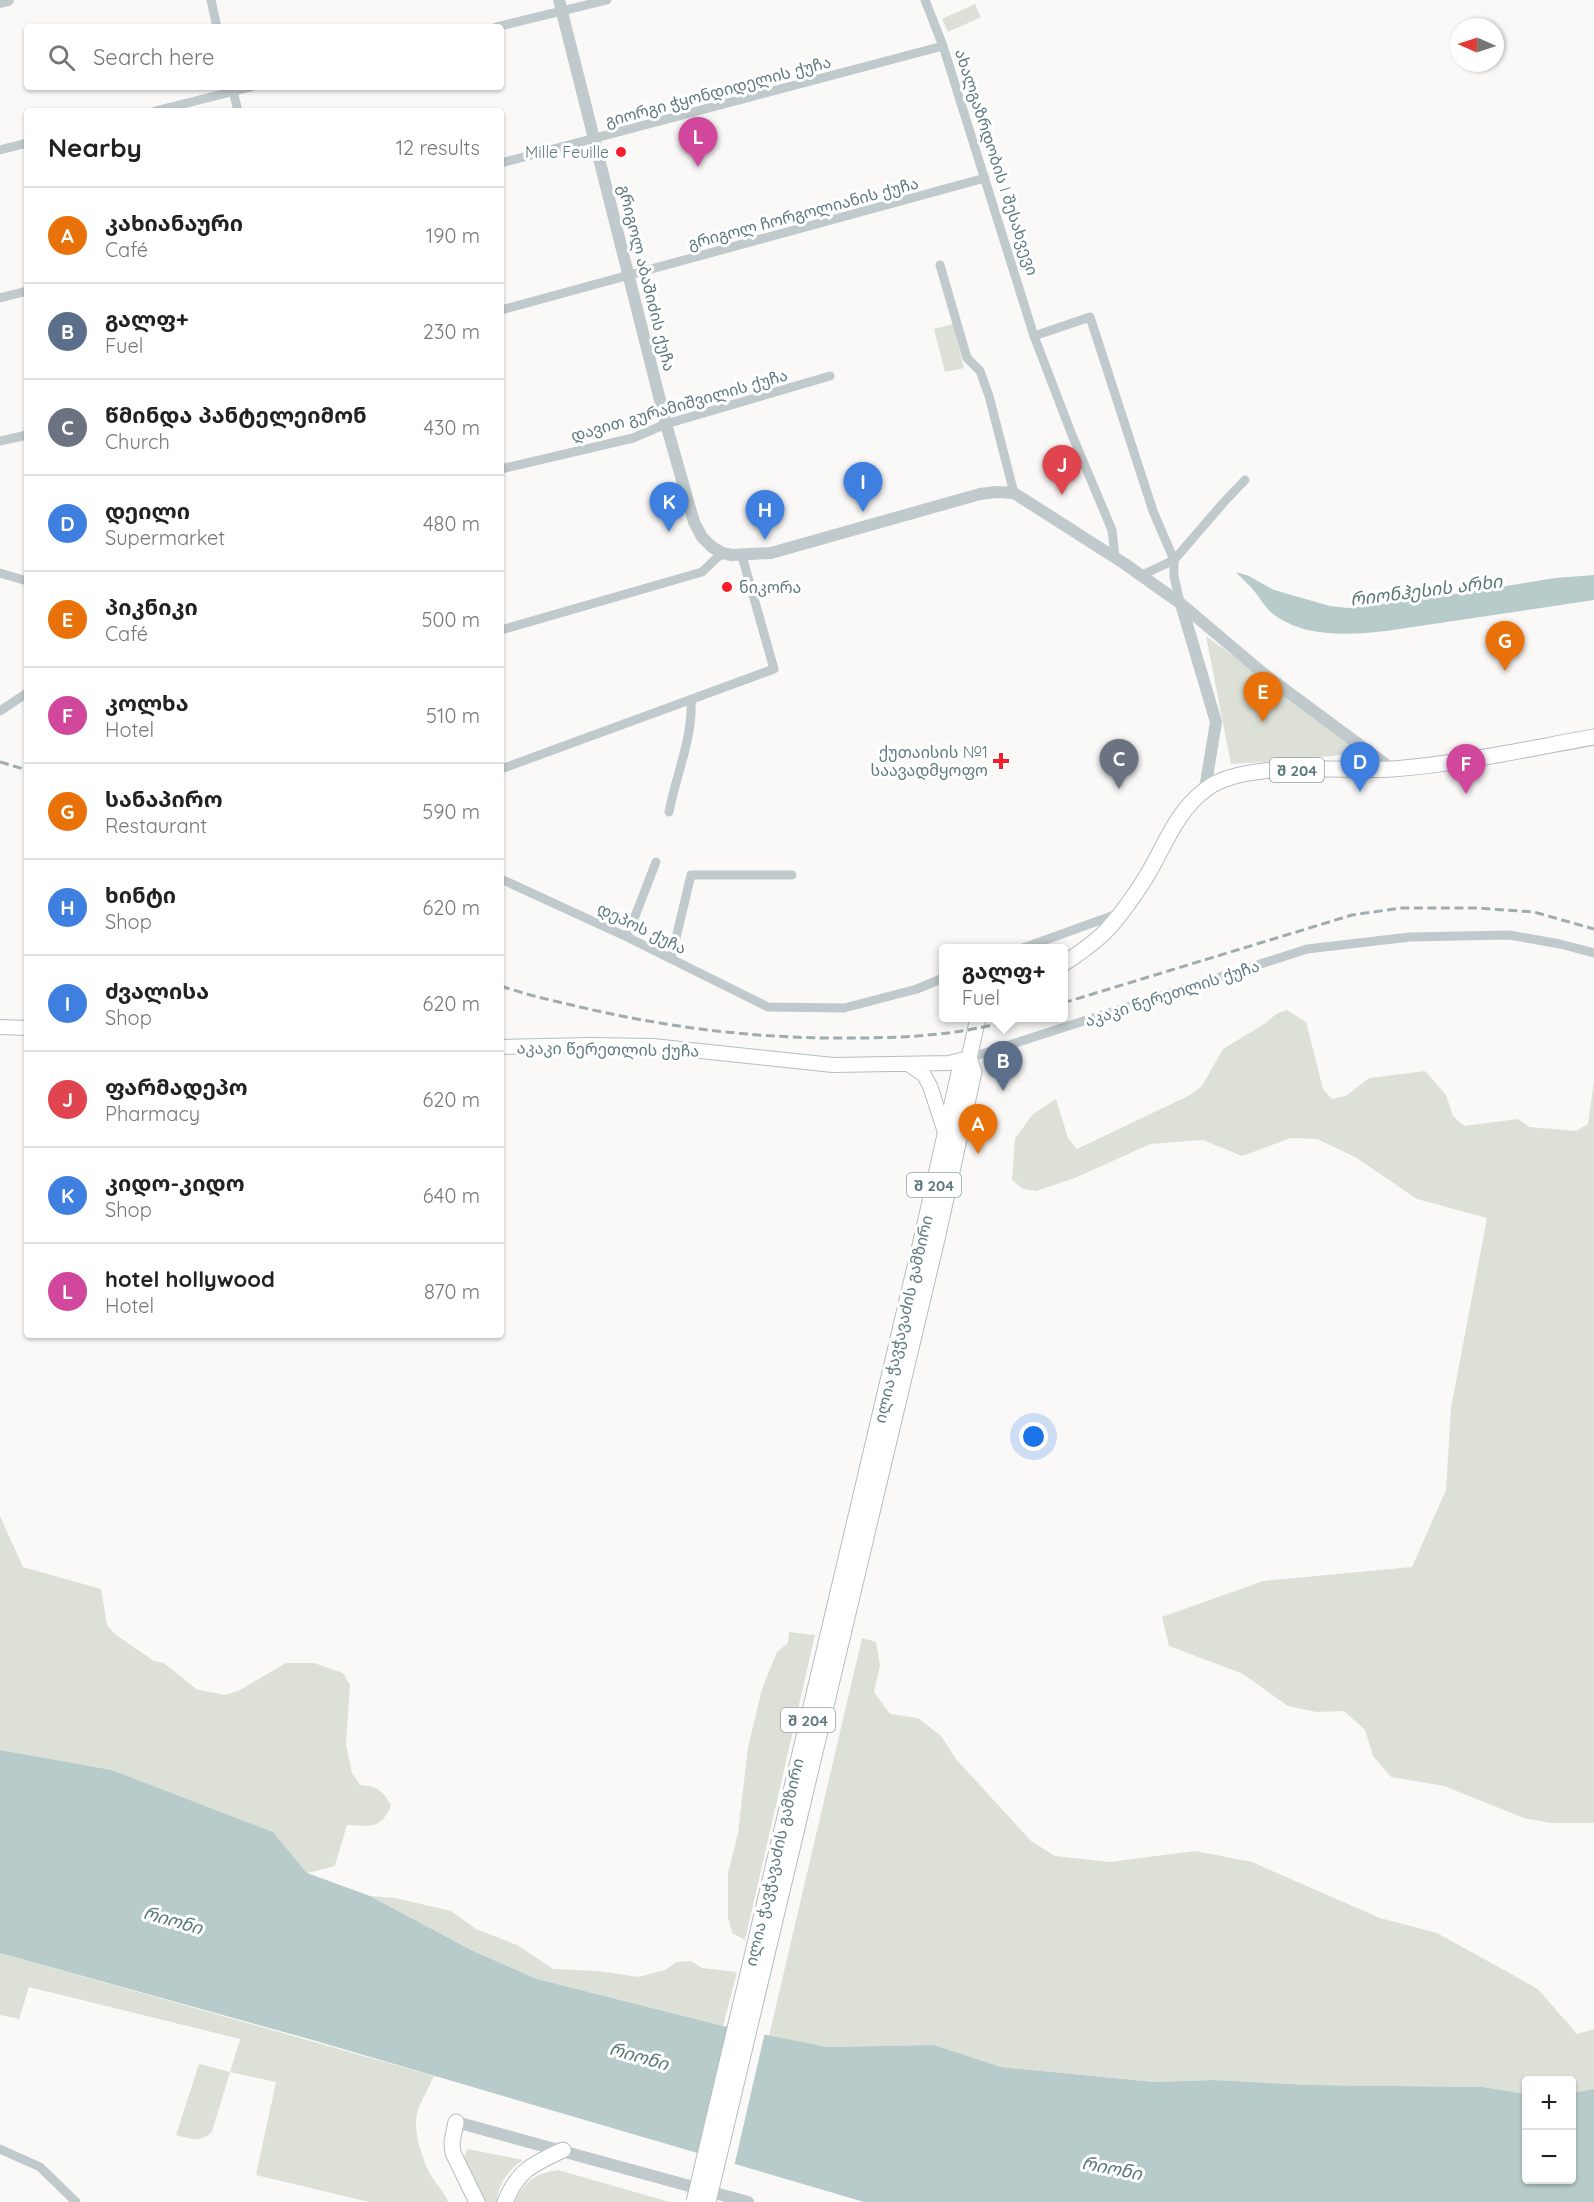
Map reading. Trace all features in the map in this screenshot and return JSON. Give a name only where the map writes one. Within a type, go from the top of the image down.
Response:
[{"type":"main road","name":"შ 204","points":[[1068,960],[1106,932],[1149,872],[1184,809],[1205,789],[1226,777],[1257,772],[1392,769],[1488,756],[1594,737]]},
{"type":"main road","name":"შ 204","points":[[969,1058],[977,1022]]},
{"type":"main road","points":[[0,1027],[24,1028]]},
{"type":"main road","name":"აკაკი წერეთლის ქუჩა","points":[[504,1047],[652,1046],[833,1065],[949,1063],[969,1058]]},
{"type":"main road","name":"ილია ჭავჭავაძის გამზირი","points":[[694,2202],[930,1238],[974,1072],[969,1058],[961,1064],[945,1132],[930,1238],[708,2202]]},
{"type":"main road","points":[[908,1064],[924,1075],[930,1086],[945,1132]]},
{"type":"main road","points":[[456,2122],[452,2142],[453,2153],[477,2202]]},
{"type":"main road","points":[[505,2202],[510,2188],[520,2175],[531,2166],[563,2150]]},
{"type":"street","points":[[0,2],[8,0]]},
{"type":"street","points":[[211,0],[217,24]]},
{"type":"street","points":[[504,24],[560,5],[607,0]]},
{"type":"street","name":"ახალგაზრდობის I შესახვევი","points":[[925,0],[943,46],[1034,336],[1112,530],[1114,557]]},
{"type":"street","name":"გრიგოლ აბაშიძის ქუჩა","points":[[560,5],[666,424],[694,522],[702,537],[722,553]]},
{"type":"street","name":"გიორგი ჭყონდიდელის ქუჩა","points":[[504,162],[943,46]]},
{"type":"street","points":[[166,108],[229,90]]},
{"type":"street","points":[[233,90],[237,108]]},
{"type":"street","points":[[0,150],[24,144]]},
{"type":"street","name":"გრიგოლ ჩორგოლიანის ქუჩა","points":[[504,309],[985,178]]},
{"type":"street","points":[[940,265],[967,358],[980,371],[989,396],[1014,493]]},
{"type":"street","points":[[0,298],[24,292]]},
{"type":"street","points":[[1034,336],[1090,317],[1153,512],[1174,560],[1174,576],[1180,603],[1216,722],[1205,789]]},
{"type":"street","name":"დავით გურამიშვილის ქუჩა","points":[[504,468],[633,438],[666,424],[830,376]]},
{"type":"street","points":[[0,441],[24,436]]},
{"type":"street","points":[[1142,575],[1174,560],[1245,480]]},
{"type":"street","points":[[504,629],[702,572],[722,553],[742,556],[791,549],[980,494],[1014,493],[1142,575],[1180,603],[1264,674],[1392,769]]},
{"type":"street","points":[[504,768],[774,669],[742,556]]},
{"type":"street","points":[[0,573],[24,581]]},
{"type":"street","points":[[0,711],[24,695]]},
{"type":"street","points":[[669,812],[692,718],[691,700]]},
{"type":"street","points":[[627,937],[656,862]]},
{"type":"street","points":[[671,959],[691,875],[792,875]]},
{"type":"street","name":"დეპოს ქუჩა","points":[[504,880],[627,937],[768,1008],[844,1008],[917,989],[939,980]]},
{"type":"street","points":[[1034,944],[1120,913]]},
{"type":"street","name":"აკაკი წერეთლის ქუჩა","points":[[969,1058],[1307,949],[1410,937],[1509,935],[1594,953]]},
{"type":"street","points":[[456,2122],[748,2202]]},
{"type":"street","points":[[0,2149],[40,2167],[76,2202]]},
{"type":"shaded area","points":[[975,4],[981,17],[948,32],[942,19]]},
{"type":"shaded area","points":[[953,324],[964,368],[945,372],[934,329]]},
{"type":"shaded area","points":[[1206,636],[1364,752],[1297,760],[1231,764]]},
{"type":"shaded area","points":[[1287,1010],[1306,1022],[1323,1089],[1332,1099],[1346,1096],[1369,1078],[1425,1071],[1446,1095],[1453,1116],[1464,1126],[1518,1119],[1529,1127],[1576,1131],[1588,1124],[1594,1081],[1594,1823],[1550,1823],[1524,1818],[1444,1786],[1391,1777],[1373,1756],[1365,1730],[1344,1711],[1316,1712],[1288,1706],[1243,1674],[1169,1646],[1162,1617],[1263,1581],[1412,1567],[1446,1490],[1451,1408],[1487,1218],[1417,1199],[1355,1157],[1317,1139],[1291,1138],[1242,1156],[1203,1140],[1150,1144],[1075,1178],[1036,1191],[1023,1189],[1012,1180],[1015,1139],[1032,1115],[1056,1099],[1068,1138],[1077,1149],[1190,1095],[1202,1086],[1223,1049],[1266,1023],[1276,1014]]},
{"type":"shaded area","points":[[0,1516],[23,1567],[101,1589],[107,1625],[116,1635],[154,1661],[164,1663],[196,1689],[224,1695],[238,1691],[286,1663],[314,1663],[343,1673],[350,1685],[346,1744],[352,1773],[360,1785],[375,1788],[388,1800],[391,1805],[383,1819],[369,1826],[347,1825],[335,1866],[307,1873],[273,1832],[112,1770],[0,1750]]},
{"type":"shaded area","points":[[789,1632],[815,1635],[745,1940],[732,1933],[728,1917],[728,1873],[738,1833],[748,1747],[762,1689],[777,1652],[788,1643]]},
{"type":"shaded area","points":[[862,1638],[876,1642],[880,1665],[874,1692],[890,1714],[918,1718],[941,1736],[956,1759],[1031,1841],[1055,1856],[1110,1862],[1195,1851],[1252,1862],[1380,1918],[1437,1933],[1538,1989],[1577,2034],[1594,2029],[1594,2089],[1576,2092],[1576,2076],[1522,2076],[1522,2093],[1483,2087],[1310,2085],[1214,2080],[1155,2082],[1001,2067],[934,2045],[827,2047],[769,2036]]},
{"type":"shaded area","points":[[370,1896],[395,1898],[451,1911],[476,1929],[517,1945],[553,1969],[598,1971],[638,1977],[665,1970],[677,1962],[691,1961],[702,1968],[737,1972],[723,2026],[537,1979],[471,1950]]},
{"type":"shaded area","points":[[0,1953],[434,2076],[417,2113],[416,2131],[430,2174],[448,2202],[369,2202],[256,2175],[276,2082],[230,2072],[240,2039],[29,1987],[19,2019],[0,2015]]},
{"type":"shaded area","points":[[199,2064],[230,2072],[212,2132],[199,2139],[176,2135]]},
{"type":"shaded area","points":[[468,2149],[523,2160],[505,2178],[499,2189],[497,2202],[484,2202],[468,2176],[464,2162]]},
{"type":"shaded area","points":[[558,2170],[670,2202],[514,2202],[532,2179]]},
{"type":"water","points":[[1236,572],[1249,576],[1274,590],[1330,606],[1348,608],[1430,598],[1555,578],[1594,575],[1594,600],[1386,631],[1328,633],[1285,622],[1265,606]]},
{"type":"water","name":"რიონი","points":[[0,1750],[112,1770],[273,1832],[307,1873],[370,1896],[471,1950],[537,1979],[723,2026],[827,2047],[934,2045],[1001,2067],[1155,2082],[1214,2080],[1310,2085],[1483,2087],[1522,2093],[1522,2184],[1576,2184],[1576,2092],[1594,2089],[1594,2202],[864,2202],[316,2041],[0,1953]]},
{"type":"pier","points":[[729,2024],[765,2032],[734,2167],[698,2156]]},
{"type":"railway","points":[[0,762],[24,769]]},
{"type":"railway","points":[[1068,1001],[1352,915],[1401,908],[1477,908],[1534,912],[1594,929]]},
{"type":"railway","points":[[504,987],[550,1000],[647,1021],[715,1031],[783,1037],[914,1036],[956,1032],[1005,1022]]},
{"type":"place","name":"Mille Feuille","points":[[621,152]]},
{"type":"place","name":"hotel hollywood","points":[[698,167]]},
{"type":"place","name":"ფარმადეპო","points":[[1062,495]]},
{"type":"place","name":"ძვალისა","points":[[863,512]]},
{"type":"place","name":"კიდო-კიდო","points":[[669,532]]},
{"type":"place","name":"ხინტი","points":[[765,540]]},
{"type":"place","name":"ნიკორა","points":[[727,587]]},
{"type":"place","name":"სანაპირო","points":[[1505,671]]},
{"type":"place","name":"პიკნიკი","points":[[1263,722]]},
{"type":"place","name":"ქუთაისის №1 საავადმყოფო","points":[[1001,761]]},
{"type":"place","name":"წმინდა პანტელეიმონ","points":[[1119,789]]},
{"type":"place","name":"დეილი","points":[[1360,792]]},
{"type":"place","name":"კოლხა","points":[[1466,794]]},
{"type":"place","name":"გალფ+","points":[[1003,1091]]},
{"type":"place","name":"კახიანაური","points":[[978,1154]]},
{"type":"water label","name":"რიონჰესის არხი","points":[[1426,590]]}]
